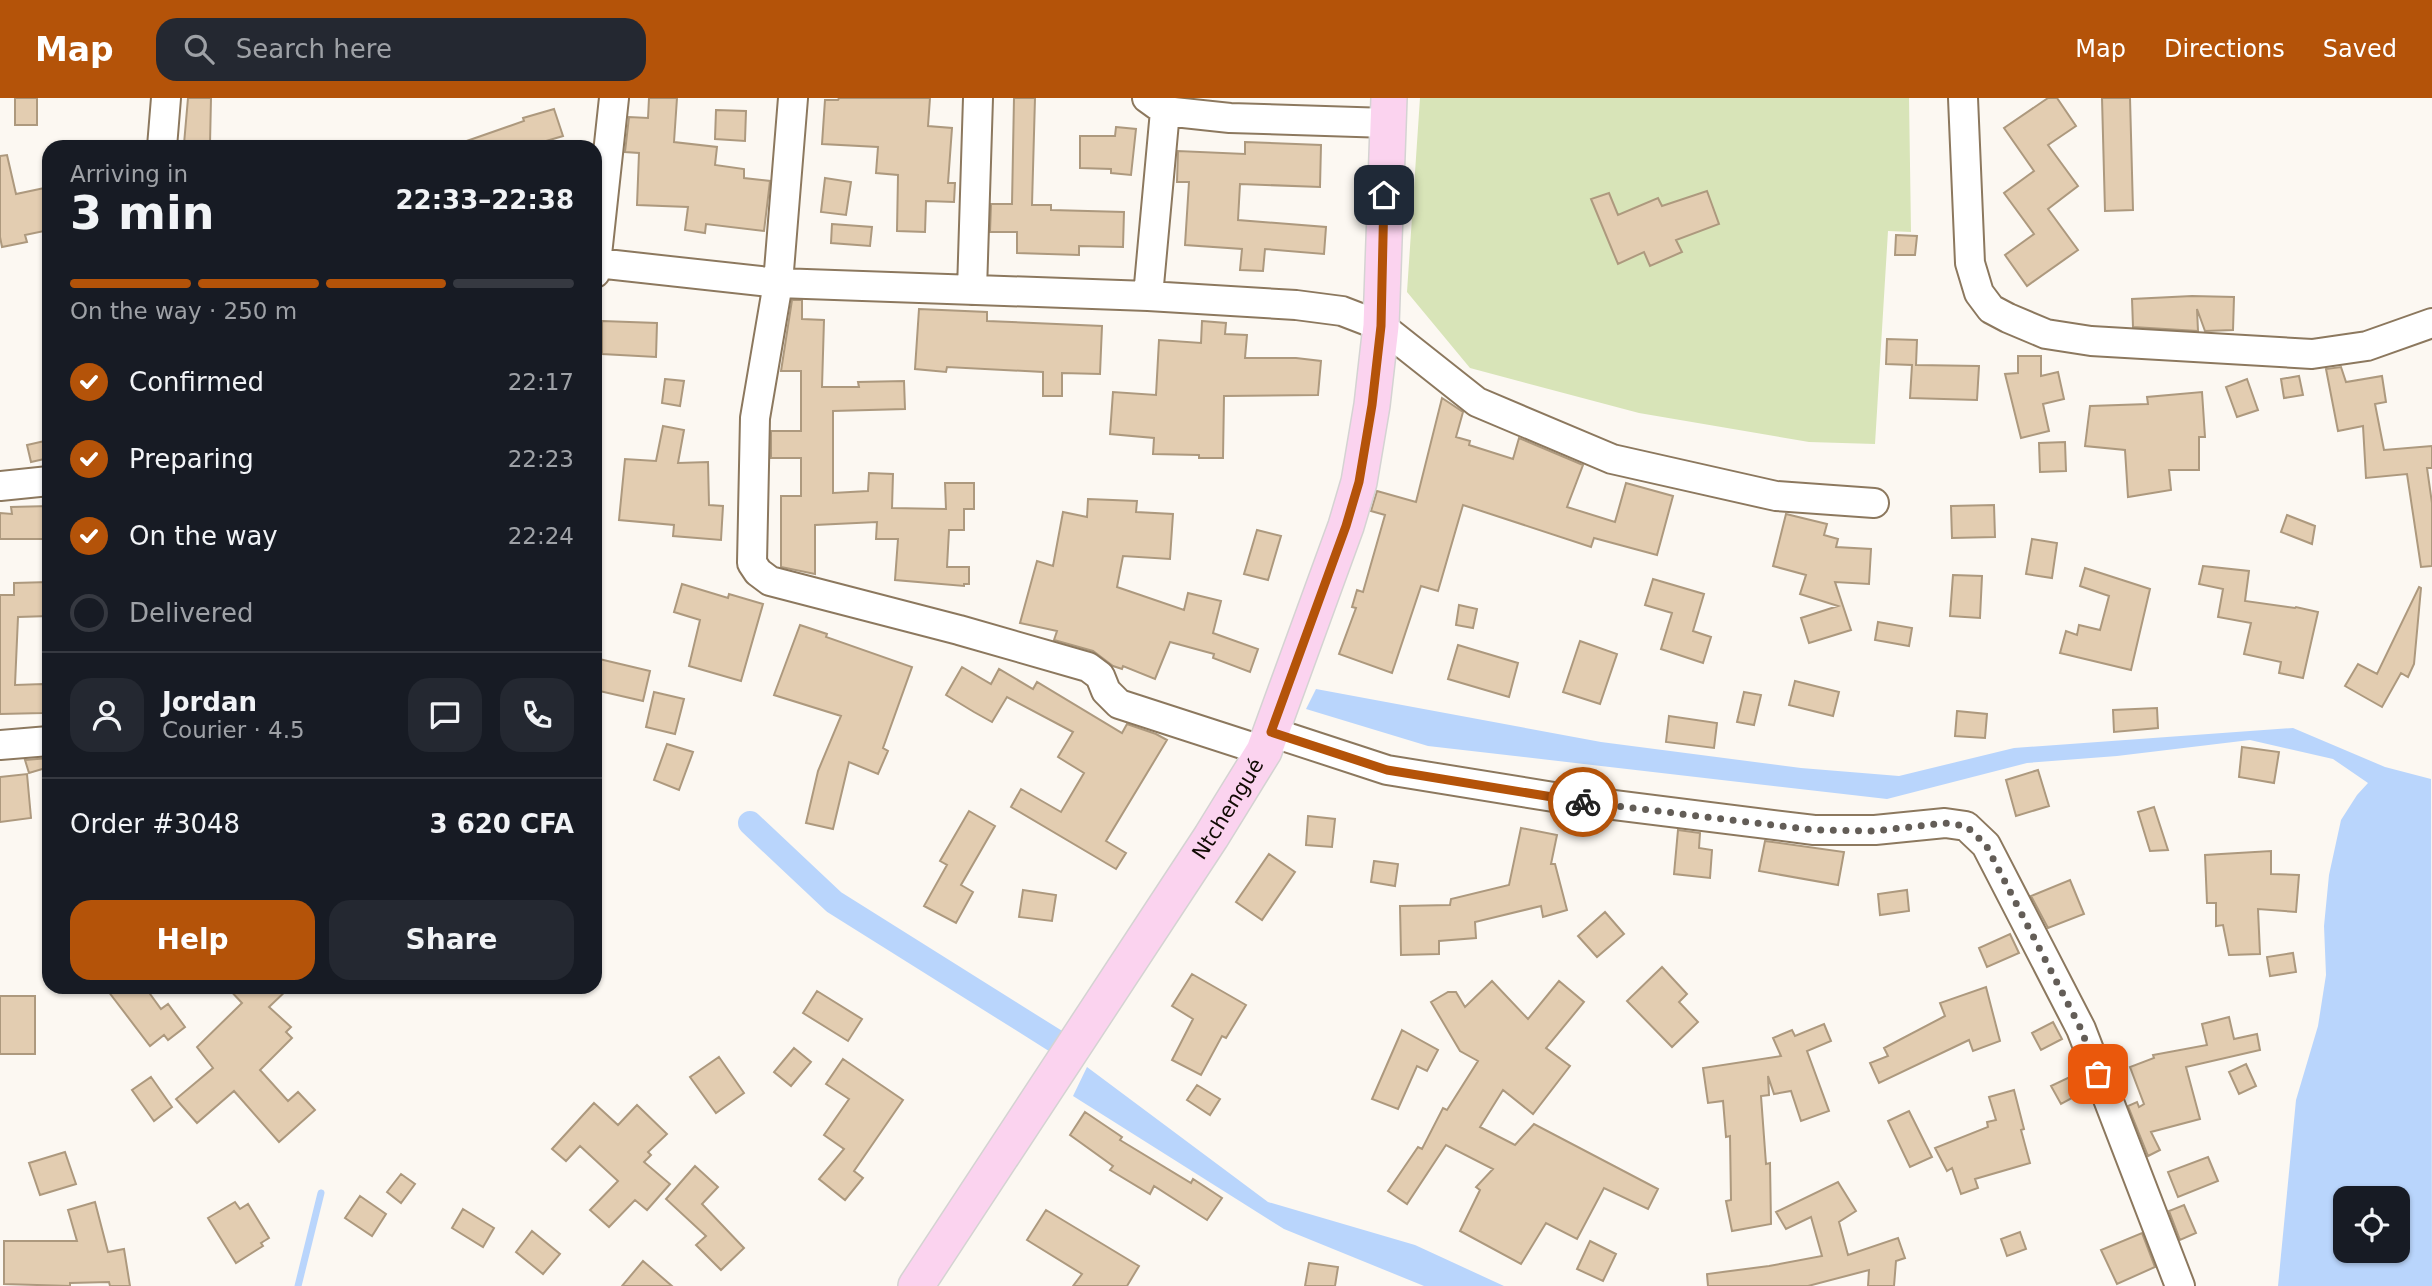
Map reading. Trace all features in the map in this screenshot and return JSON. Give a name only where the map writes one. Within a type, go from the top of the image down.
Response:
[{"type":"main road","name":"Ntchengué","points":[[916,1286],[1211,837],[1268,742],[1346,526],[1359,482],[1372,405],[1381,326],[1388,110]]},
{"type":"street","points":[[163,140],[166,98]]},
{"type":"street","points":[[602,184],[614,98]]},
{"type":"street","points":[[793,98],[778,282],[755,418],[752,563],[758,572],[770,581],[1088,667],[1100,676],[1106,691],[1119,704],[1387,770],[1617,806],[1814,830],[1875,831],[1945,823],[1966,826],[1986,845],[2081,1029],[2180,1286]]},
{"type":"street","points":[[972,290],[978,98]]},
{"type":"street","points":[[1963,98],[1970,263],[1979,293],[1991,309],[2008,318],[2046,334],[2091,341],[2312,354],[2367,346],[2432,323]]},
{"type":"street","points":[[1148,296],[1156,104],[1388,110]]},
{"type":"street","points":[[602,268],[778,282],[1148,296],[1296,305],[1342,311],[1381,326],[1477,401],[1612,459],[1776,496],[1874,503]]},
{"type":"street","points":[[0,486],[42,482]]},
{"type":"street","points":[[0,745],[42,742]]},
{"type":"green space","points":[[1420,98],[1909,98],[1911,232],[1888,231],[1875,444],[1809,442],[1639,413],[1470,368],[1407,292]]},
{"type":"water","points":[[1316,689],[1601,742],[1801,768],[1899,776],[2014,748],[2293,728],[2385,767],[2431,779],[2432,1286],[2278,1286],[2296,1100],[2318,1026],[2326,975],[2324,926],[2329,875],[2341,820],[2368,783],[2333,759],[2250,740],[2117,756],[2027,763],[1887,799],[1428,746],[1306,709]]},
{"type":"water","points":[[1087,1067],[1268,1202],[1415,1245],[1504,1286],[1424,1286],[1284,1229],[1073,1096]]},
{"type":"building","points":[[15,98],[37,98],[37,125],[15,125]]},
{"type":"building","points":[[188,98],[211,98],[210,140],[184,140]]},
{"type":"building","points":[[649,98],[677,98],[674,142],[717,147],[715,165],[744,169],[744,178],[770,181],[764,231],[706,224],[705,233],[685,230],[688,207],[637,205],[639,153],[625,152],[629,117],[648,118]]},
{"type":"building","points":[[930,98],[928,126],[952,128],[948,183],[955,183],[954,202],[926,201],[925,232],[897,231],[898,175],[876,173],[878,147],[822,144],[825,100]]},
{"type":"building","points":[[1014,98],[1035,98],[1032,205],[1051,205],[1051,210],[1124,212],[1123,247],[1079,246],[1079,255],[1017,253],[1017,232],[990,232],[991,204],[1012,204]]},
{"type":"building","points":[[2048,98],[2057,98],[2076,126],[2048,145],[2078,186],[2048,209],[2078,250],[2027,286],[2005,255],[2034,234],[2004,193],[2034,171],[2004,128]]},
{"type":"building","points":[[2102,98],[2130,98],[2133,210],[2105,211]]},
{"type":"building","points":[[554,109],[563,136],[550,140],[469,140],[524,121],[523,118]]},
{"type":"building","points":[[716,110],[746,111],[745,141],[715,139]]},
{"type":"building","points":[[1116,127],[1136,129],[1131,175],[1111,173],[1111,169],[1080,168],[1080,136],[1115,136]]},
{"type":"building","points":[[1245,142],[1321,145],[1320,187],[1240,184],[1238,220],[1326,227],[1324,254],[1265,249],[1263,271],[1240,270],[1242,249],[1185,245],[1189,182],[1177,182],[1178,151],[1245,154]]},
{"type":"building","points":[[7,155],[16,194],[42,188],[42,231],[25,235],[27,242],[2,247],[0,237],[0,156]]},
{"type":"building","points":[[825,178],[851,182],[846,215],[821,212]]},
{"type":"building","points":[[1707,191],[1719,224],[1676,240],[1682,252],[1650,266],[1644,252],[1618,264],[1591,199],[1609,193],[1618,215],[1658,198],[1662,206]]},
{"type":"building","points":[[832,224],[872,227],[870,246],[831,243]]},
{"type":"building","points":[[1896,235],[1917,236],[1915,255],[1895,255]]},
{"type":"building","points":[[2234,297],[2233,330],[2205,331],[2197,309],[2198,331],[2133,327],[2132,299]]},
{"type":"building","points":[[792,300],[802,300],[802,319],[824,320],[822,387],[859,387],[858,382],[904,381],[905,409],[833,411],[833,493],[868,491],[869,473],[893,474],[892,508],[946,509],[945,483],[974,483],[974,509],[964,509],[964,530],[949,530],[947,567],[969,567],[969,584],[964,586],[895,580],[898,539],[876,539],[877,522],[815,525],[815,574],[781,567],[781,496],[801,496],[801,458],[771,458],[771,431],[801,431],[801,371],[781,371]]},
{"type":"building","points":[[919,309],[987,312],[987,321],[1102,326],[1100,374],[1062,373],[1062,396],[1043,396],[1043,372],[947,367],[946,372],[915,369]]},
{"type":"building","points":[[602,321],[657,323],[656,357],[602,354]]},
{"type":"building","points":[[1202,321],[1226,323],[1225,334],[1247,335],[1245,358],[1321,361],[1318,395],[1224,396],[1223,458],[1153,454],[1154,438],[1110,434],[1113,392],[1156,395],[1159,340],[1201,343]]},
{"type":"building","points":[[1887,339],[1917,340],[1916,365],[1979,366],[1977,400],[1910,398],[1912,365],[1886,364]]},
{"type":"building","points":[[2018,356],[2041,356],[2041,376],[2058,372],[2064,399],[2043,404],[2049,431],[2021,438],[2005,374],[2018,373]]},
{"type":"building","points":[[2341,367],[2346,382],[2382,376],[2386,402],[2375,404],[2384,450],[2432,446],[2432,468],[2427,468],[2432,503],[2432,566],[2421,567],[2407,474],[2366,478],[2363,426],[2338,431],[2326,369]]},
{"type":"building","points":[[2299,376],[2303,395],[2284,398],[2281,379]]},
{"type":"building","points":[[665,379],[684,381],[680,406],[662,403]]},
{"type":"building","points":[[2247,379],[2258,410],[2237,417],[2226,387]]},
{"type":"building","points":[[2202,392],[2205,437],[2199,437],[2199,470],[2169,470],[2171,490],[2128,497],[2125,450],[2085,446],[2090,406],[2148,404],[2147,397]]},
{"type":"building","points":[[1442,398],[1463,412],[1456,437],[1470,441],[1469,445],[1513,459],[1519,438],[1583,465],[1567,507],[1615,522],[1626,483],[1673,496],[1657,555],[1594,538],[1591,547],[1463,505],[1438,591],[1421,586],[1392,673],[1339,654],[1356,608],[1352,607],[1357,590],[1363,592],[1385,515],[1371,511],[1377,491],[1416,502]]},
{"type":"building","points":[[663,426],[684,430],[678,463],[708,462],[709,505],[723,506],[721,540],[673,536],[674,525],[619,520],[625,459],[656,461]]},
{"type":"building","points":[[42,442],[42,460],[31,462],[27,445]]},
{"type":"building","points":[[2065,442],[2066,471],[2040,472],[2039,443]]},
{"type":"building","points":[[1088,499],[1137,501],[1136,512],[1173,514],[1170,559],[1123,556],[1117,587],[1184,610],[1188,593],[1221,601],[1213,633],[1258,649],[1250,672],[1213,658],[1214,654],[1170,642],[1155,679],[1123,666],[1122,669],[1113,666],[1093,651],[1054,640],[1057,631],[1020,623],[1037,561],[1053,566],[1063,512],[1087,517]]},
{"type":"building","points":[[1994,505],[1995,537],[1952,538],[1951,506]]},
{"type":"building","points":[[42,506],[42,539],[0,539],[0,513],[12,514],[11,507]]},
{"type":"building","points":[[1786,514],[1827,524],[1824,535],[1838,539],[1836,547],[1871,549],[1869,584],[1835,582],[1851,630],[1809,643],[1801,618],[1838,606],[1800,594],[1806,575],[1773,566]]},
{"type":"building","points":[[2287,515],[2315,526],[2312,544],[2281,532]]},
{"type":"building","points":[[1257,530],[1281,536],[1268,580],[1244,574]]},
{"type":"building","points":[[2032,539],[2057,543],[2052,578],[2026,574]]},
{"type":"building","points":[[2203,566],[2249,571],[2245,601],[2318,612],[2303,678],[2279,673],[2281,662],[2244,654],[2251,623],[2218,617],[2223,589],[2199,584]]},
{"type":"building","points":[[2085,568],[2150,589],[2131,670],[2060,653],[2066,631],[2077,635],[2079,625],[2100,630],[2109,596],[2080,586]]},
{"type":"building","points":[[1953,575],[1982,576],[1980,618],[1950,616]]},
{"type":"building","points":[[1653,579],[1704,594],[1693,631],[1711,637],[1703,663],[1661,649],[1672,613],[1645,605]]},
{"type":"building","points":[[42,582],[42,616],[18,617],[15,685],[42,684],[42,713],[0,714],[0,595],[14,595],[14,583]]},
{"type":"building","points":[[682,584],[728,598],[729,594],[763,604],[741,681],[689,666],[700,620],[674,612]]},
{"type":"building","points":[[2419,587],[2414,664],[2408,677],[2401,673],[2382,707],[2345,686],[2358,664],[2377,674]]},
{"type":"building","points":[[1459,605],[1477,609],[1473,628],[1456,625]]},
{"type":"building","points":[[1878,622],[1912,628],[1909,646],[1875,640]]},
{"type":"building","points":[[800,625],[827,634],[826,637],[912,667],[883,748],[888,751],[878,774],[849,762],[833,829],[806,823],[818,771],[841,716],[774,695]]},
{"type":"building","points":[[1580,641],[1617,654],[1600,704],[1563,692]]},
{"type":"building","points":[[1458,645],[1518,663],[1509,697],[1448,679]]},
{"type":"building","points":[[602,660],[650,671],[643,701],[602,692]]},
{"type":"building","points":[[962,667],[991,684],[999,669],[1033,689],[1037,682],[1122,733],[1127,724],[1167,740],[1106,841],[1126,853],[1116,869],[1011,807],[1021,789],[1061,812],[1084,773],[1058,757],[1073,732],[1007,697],[992,722],[974,712],[946,695]]},
{"type":"building","points":[[1795,681],[1839,692],[1833,716],[1789,705]]},
{"type":"building","points":[[654,692],[684,699],[675,734],[646,727]]},
{"type":"building","points":[[1744,692],[1761,695],[1754,725],[1737,722]]},
{"type":"building","points":[[2157,708],[2158,728],[2114,732],[2113,710]]},
{"type":"building","points":[[1957,711],[1987,714],[1985,738],[1955,736]]},
{"type":"building","points":[[1669,716],[1717,723],[1714,748],[1666,742]]},
{"type":"building","points":[[667,744],[693,752],[679,790],[654,780]]},
{"type":"building","points":[[2242,747],[2279,752],[2274,783],[2239,777]]},
{"type":"building","points":[[42,759],[42,769],[29,773],[25,760]]},
{"type":"building","points":[[2038,770],[2049,806],[2016,816],[2006,780]]},
{"type":"building","points":[[27,774],[31,818],[0,822],[0,777]]},
{"type":"building","points":[[2154,807],[2168,850],[2150,851],[2138,812]]},
{"type":"building","points":[[969,811],[995,826],[961,885],[973,892],[956,923],[924,906],[947,865],[940,861]]},
{"type":"building","points":[[1308,816],[1335,819],[1332,847],[1306,845]]},
{"type":"building","points":[[1521,828],[1557,835],[1551,864],[1555,864],[1567,910],[1543,917],[1541,906],[1475,922],[1476,938],[1439,941],[1439,954],[1401,955],[1400,906],[1450,905],[1451,899],[1509,885]]},
{"type":"building","points":[[1678,830],[1700,833],[1699,848],[1712,850],[1710,878],[1674,874]]},
{"type":"building","points":[[1765,841],[1844,852],[1838,885],[1759,871]]},
{"type":"building","points":[[2271,851],[2271,874],[2299,875],[2296,912],[2258,909],[2260,954],[2229,955],[2223,925],[2216,926],[2216,903],[2207,903],[2205,855]]},
{"type":"building","points":[[1269,854],[1295,872],[1262,920],[1236,902]]},
{"type":"building","points":[[1374,861],[1398,864],[1395,886],[1371,882]]},
{"type":"building","points":[[2070,880],[2084,914],[2048,928],[2031,896]]},
{"type":"building","points":[[1023,890],[1056,895],[1052,921],[1019,917]]},
{"type":"building","points":[[1907,890],[1909,911],[1880,915],[1878,894]]},
{"type":"building","points":[[1605,912],[1624,934],[1597,957],[1578,936]]},
{"type":"building","points":[[2010,934],[2019,953],[1987,967],[1979,948]]},
{"type":"building","points":[[2293,953],[2296,972],[2270,976],[2267,957]]},
{"type":"building","points":[[1662,967],[1687,994],[1679,1002],[1698,1022],[1672,1047],[1627,1001]]},
{"type":"building","points":[[1192,974],[1246,1005],[1226,1038],[1222,1036],[1201,1075],[1172,1060],[1193,1019],[1172,1006]]},
{"type":"building","points":[[1492,981],[1528,1019],[1559,981],[1584,1002],[1546,1048],[1570,1066],[1533,1114],[1503,1090],[1480,1127],[1515,1145],[1534,1124],[1658,1189],[1648,1209],[1604,1188],[1577,1239],[1546,1223],[1521,1264],[1460,1231],[1480,1190],[1476,1187],[1493,1169],[1446,1145],[1407,1204],[1388,1191],[1418,1147],[1422,1149],[1443,1108],[1447,1110],[1478,1061],[1460,1051],[1431,1002],[1448,992],[1456,992],[1465,1007]]},
{"type":"building","points":[[1986,987],[2000,1041],[1973,1051],[1969,1040],[1879,1083],[1870,1063],[1888,1056],[1884,1048],[1945,1016],[1940,1003]]},
{"type":"building","points":[[817,991],[862,1019],[848,1041],[803,1013]]},
{"type":"building","points":[[110,994],[150,994],[161,1009],[168,1004],[185,1027],[168,1040],[164,1035],[150,1046]]},
{"type":"building","points":[[234,994],[283,994],[269,1007],[291,1027],[286,1032],[292,1038],[260,1070],[288,1101],[298,1092],[315,1110],[279,1142],[234,1091],[197,1123],[176,1099],[213,1068],[197,1047],[242,1003]]},
{"type":"building","points":[[0,996],[35,996],[35,1054],[0,1054]]},
{"type":"building","points":[[2229,1017],[2234,1039],[2257,1034],[2260,1050],[2186,1067],[2200,1119],[2151,1132],[2160,1150],[2148,1156],[2128,1106],[2137,1102],[2139,1107],[2144,1104],[2130,1067],[2154,1058],[2153,1055],[2207,1045],[2202,1024]]},
{"type":"building","points":[[2053,1022],[2062,1039],[2041,1050],[2032,1033]]},
{"type":"building","points":[[1824,1024],[1831,1041],[1807,1051],[1829,1111],[1801,1121],[1791,1091],[1774,1094],[1768,1076],[1769,1095],[1761,1096],[1766,1164],[1770,1163],[1771,1224],[1732,1231],[1726,1201],[1731,1200],[1730,1136],[1726,1137],[1723,1101],[1708,1103],[1703,1068],[1781,1056],[1773,1038],[1792,1030],[1795,1036]]},
{"type":"building","points":[[1402,1030],[1438,1050],[1427,1071],[1417,1066],[1398,1109],[1372,1099]]},
{"type":"building","points":[[794,1048],[811,1062],[791,1086],[774,1072]]},
{"type":"building","points":[[719,1057],[744,1093],[716,1113],[690,1077]]},
{"type":"building","points":[[843,1059],[903,1100],[854,1171],[863,1178],[845,1200],[819,1179],[844,1149],[824,1135],[849,1099],[826,1084]]},
{"type":"building","points":[[2246,1064],[2256,1086],[2239,1094],[2229,1072]]},
{"type":"building","points":[[2074,1075],[2083,1092],[2061,1104],[2051,1086]]},
{"type":"building","points":[[151,1077],[172,1107],[154,1121],[132,1090]]},
{"type":"building","points":[[1197,1085],[1220,1099],[1210,1115],[1187,1100]]},
{"type":"building","points":[[2014,1090],[2030,1163],[1975,1179],[1978,1188],[1961,1194],[1952,1168],[1947,1171],[1935,1148],[1988,1127],[1987,1122],[1996,1120],[1989,1097]]},
{"type":"building","points":[[594,1103],[618,1125],[637,1105],[667,1134],[648,1152],[651,1155],[644,1162],[670,1184],[647,1210],[635,1200],[609,1227],[590,1210],[618,1181],[580,1146],[566,1161],[552,1149]]},
{"type":"building","points":[[1909,1111],[1932,1157],[1910,1167],[1888,1121]]},
{"type":"building","points":[[1085,1112],[1122,1137],[1120,1140],[1191,1183],[1193,1179],[1222,1198],[1207,1220],[1154,1186],[1150,1194],[1110,1170],[1113,1166],[1070,1135]]},
{"type":"building","points":[[65,1152],[76,1184],[40,1195],[29,1163]]},
{"type":"building","points":[[2208,1157],[2218,1181],[2178,1197],[2168,1172]]},
{"type":"building","points":[[695,1166],[718,1187],[702,1204],[744,1248],[721,1270],[696,1245],[706,1236],[666,1199]]},
{"type":"building","points":[[401,1174],[415,1184],[401,1203],[387,1192]]},
{"type":"building","points":[[1838,1182],[1856,1211],[1839,1222],[1848,1255],[1898,1238],[1905,1258],[1896,1261],[1894,1286],[1868,1286],[1869,1270],[1808,1286],[1708,1286],[1707,1274],[1822,1256],[1811,1217],[1786,1229],[1776,1212]]},
{"type":"building","points":[[360,1196],[386,1214],[372,1236],[345,1218]]},
{"type":"building","points":[[95,1202],[108,1252],[124,1249],[130,1286],[110,1286],[109,1282],[70,1283],[70,1286],[4,1284],[4,1241],[77,1241],[68,1210]]},
{"type":"building","points":[[235,1202],[240,1209],[248,1204],[269,1238],[261,1243],[263,1246],[236,1263],[208,1218]]},
{"type":"building","points":[[2184,1205],[2196,1233],[2180,1240],[2169,1211]]},
{"type":"building","points":[[463,1209],[494,1228],[483,1247],[452,1228]]},
{"type":"building","points":[[1046,1210],[1139,1266],[1127,1286],[1073,1286],[1082,1274],[1027,1240]]},
{"type":"building","points":[[532,1231],[560,1254],[543,1274],[516,1252]]},
{"type":"building","points":[[2020,1232],[2026,1249],[2007,1256],[2001,1239]]},
{"type":"building","points":[[2142,1233],[2155,1267],[2117,1284],[2101,1250]]},
{"type":"building","points":[[1590,1241],[1616,1254],[1603,1281],[1577,1269]]},
{"type":"building","points":[[643,1261],[672,1286],[622,1286]]},
{"type":"building","points":[[1309,1263],[1338,1267],[1335,1286],[1305,1286]]},
{"type":"waterway","points":[[750,823],[834,902],[1054,1040]]},
{"type":"waterway","points":[[298,1286],[321,1193]]},
{"type":"way so far","points":[[1583,802],[1814,830],[1875,831],[1945,823],[1966,826],[1986,845],[2081,1029],[2098,1074]]},
{"type":"route","points":[[1384,195],[1381,326],[1372,405],[1359,482],[1346,526],[1271,732],[1387,770],[1583,802]]}]
